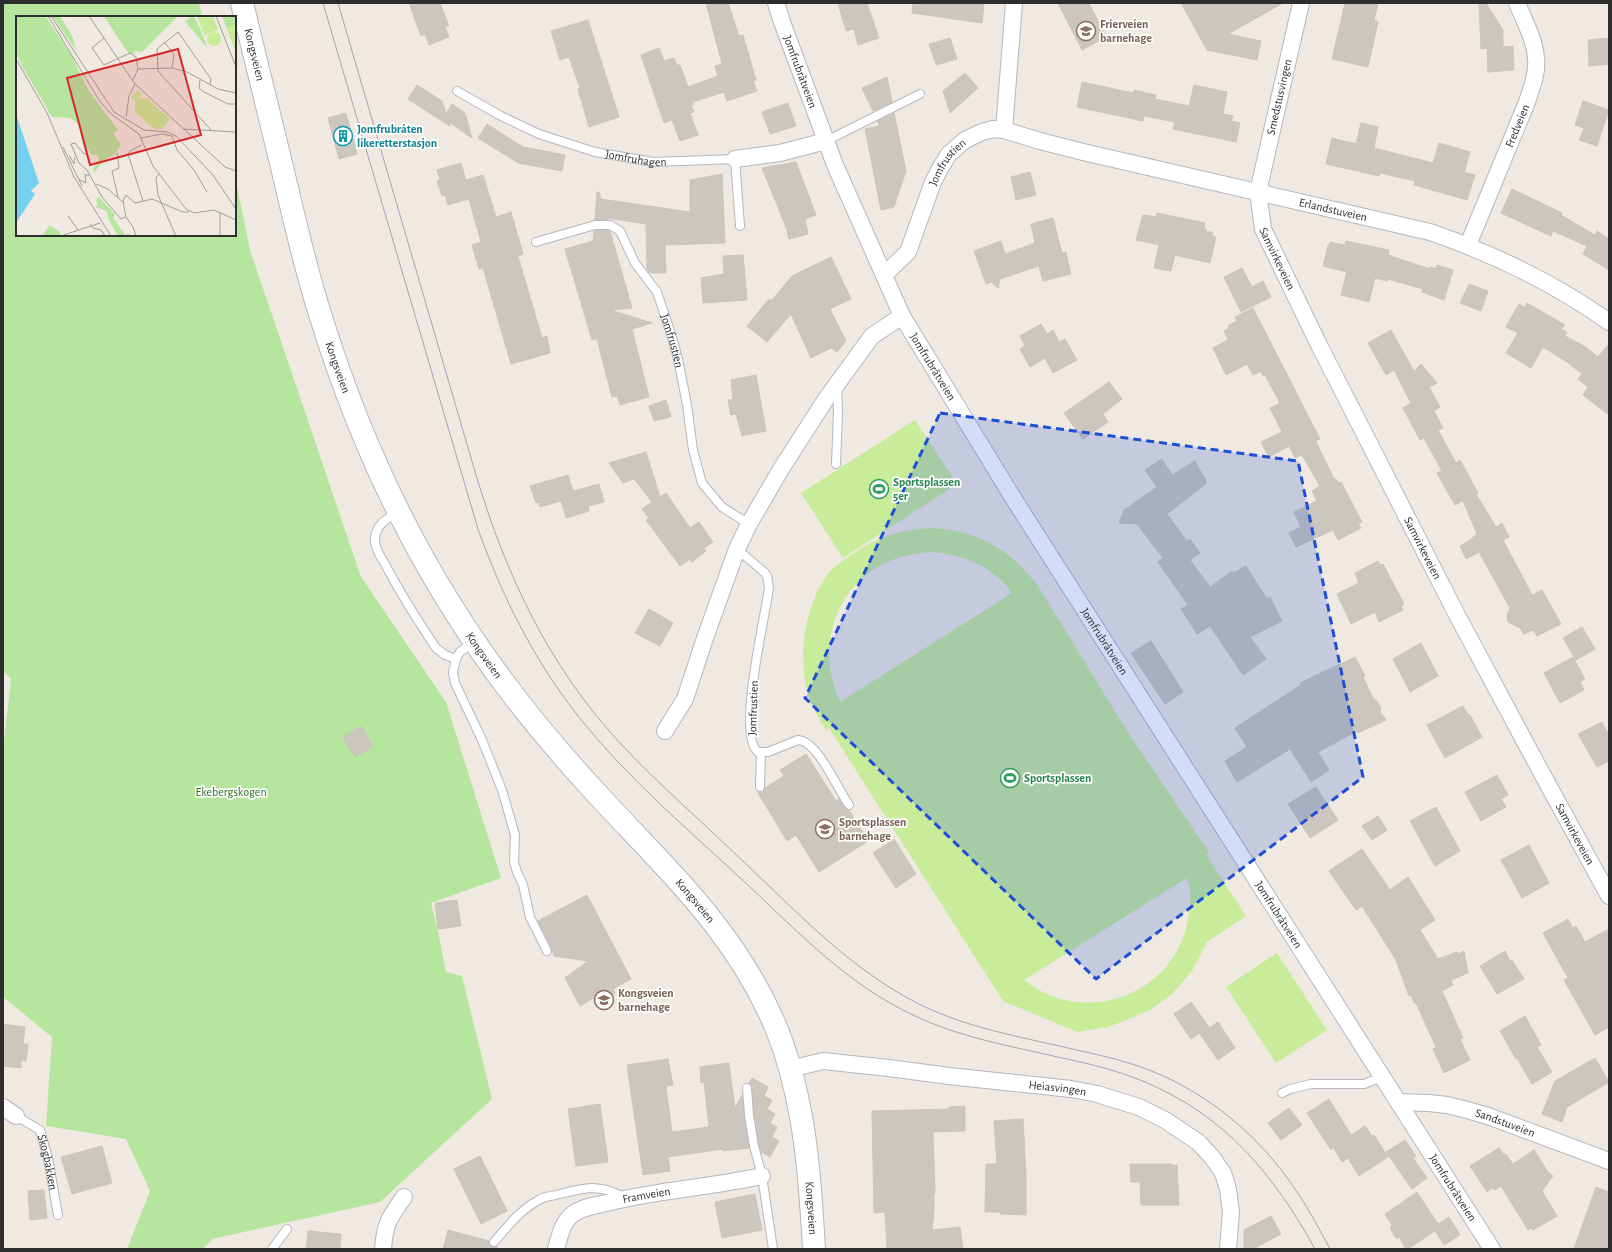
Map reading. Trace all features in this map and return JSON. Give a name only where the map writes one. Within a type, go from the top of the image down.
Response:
[{"type":"main road","name":"Kongsveien","points":[[242,3],[295,225],[320,316],[361,432],[399,512],[443,593],[474,641],[514,696],[554,746],[586,783],[685,888],[719,928],[759,991],[778,1034],[790,1069],[802,1118],[806,1142],[814,1249]]},
{"type":"street","name":"Jomfrubråtveien","points":[[776,3],[835,165],[902,316],[1015,501],[1284,920],[1492,1249]]},
{"type":"street","points":[[1004,130],[1014,3]]},
{"type":"street","name":"Smedstusvingen","points":[[1258,192],[1301,3]]},
{"type":"street","name":"Fredveien","points":[[1468,245],[1527,102],[1534,79],[1536,60],[1532,40],[1517,3]]},
{"type":"street","name":"Jomfrustien","points":[[884,275],[908,252],[933,182],[949,154],[965,140],[982,132],[993,129],[1004,130],[1040,141]]},
{"type":"street","name":"Jomfruhagen","points":[[736,159],[780,153],[826,141]]},
{"type":"street","name":"Erlandstuveien","points":[[1040,141],[1430,232],[1468,245],[1549,283],[1609,322]]},
{"type":"street","name":"Samvirkeveien","points":[[1258,192],[1263,229],[1281,267],[1457,615],[1609,896]]},
{"type":"street","points":[[665,731],[685,700],[728,572],[749,524],[781,469],[837,385],[872,336],[902,316]]},
{"type":"street","name":"Heiasvingen","points":[[790,1069],[823,1061],[889,1068],[1071,1089],[1096,1094],[1139,1107],[1165,1120],[1198,1142],[1212,1157],[1223,1173],[1228,1189],[1231,1212],[1228,1249]]},
{"type":"street","name":"Sandstuveien","points":[[1398,1102],[1428,1102],[1467,1110],[1488,1116],[1609,1161]]},
{"type":"street","name":"Skogbakken","points":[[3,1107],[16,1116]]},
{"type":"street","name":"Framveien","points":[[556,1249],[564,1223],[573,1214],[587,1207],[626,1198],[713,1186],[762,1176]]},
{"type":"street","points":[[383,1249],[386,1226],[404,1197]]},
{"type":"lane","name":"Jomfruhagen","points":[[457,91],[501,116],[532,131],[595,152],[653,162],[736,159]]},
{"type":"lane","points":[[826,141],[920,94]]},
{"type":"lane","points":[[736,159],[740,226]]},
{"type":"lane","name":"Jomfrustien","points":[[536,242],[595,225],[610,225],[620,232],[635,263],[657,292],[672,337],[686,398],[693,450],[702,483],[722,507],[749,524]]},
{"type":"lane","points":[[836,464],[838,412],[837,385]]},
{"type":"lane","points":[[399,512],[383,522],[378,530],[375,542],[377,549],[390,575],[436,648],[445,655],[456,659]]},
{"type":"lane","name":"Jomfrustien","points":[[737,549],[764,572],[767,576],[770,587],[752,689],[750,710],[751,742],[755,750],[761,752],[778,749],[798,740],[803,740],[812,748],[823,762],[849,805]]},
{"type":"lane","points":[[474,641],[460,652],[456,659],[453,672],[455,683],[482,740],[502,790],[515,834],[514,862],[523,885],[530,917],[547,951]]},
{"type":"lane","points":[[760,787],[761,752]]},
{"type":"lane","points":[[1282,1092],[1311,1084],[1364,1084],[1382,1077]]},
{"type":"lane","points":[[747,1088],[749,1116],[762,1176],[773,1249]]},
{"type":"lane","name":"Skogbakken","points":[[16,1116],[40,1130],[48,1158],[58,1215]]},
{"type":"lane","points":[[494,1242],[523,1211],[540,1199],[589,1187],[603,1188],[616,1192],[626,1198]]},
{"type":"lane","points":[[272,1249],[287,1229]]},
{"type":"highlighted area","points":[[940,413],[1298,461],[1363,777],[1096,979],[805,698]]},
{"type":"green space","name":"Ekebergskogen","points":[[3,3],[199,3],[202,16],[16,16],[16,236],[236,236],[236,182],[250,250],[361,577],[446,702],[501,878],[431,903],[446,972],[462,976],[492,1099],[380,1202],[212,1239],[203,1249],[127,1249],[150,1191],[126,1139],[46,1126],[52,1037],[3,997],[3,750],[11,679],[3,670]]},
{"type":"green space","name":"Sportsplassen 5er","points":[[915,420],[957,484],[843,558],[801,493]]},
{"type":"green space","name":"Sportsplassen","points":[[930,528],[947,530],[977,537],[1004,552],[1027,573],[1038,586],[1129,734],[1209,852],[1207,856],[1246,916],[1207,942],[1192,971],[1172,994],[1150,1010],[1108,1027],[1077,1032],[1003,1001],[829,728],[826,730],[811,704],[803,664],[804,647],[809,613],[822,583],[833,568],[858,550],[887,536],[918,529]],"holes":[[[930,552],[954,555],[976,563],[996,575],[1012,593],[840,702],[833,681],[830,660],[831,639],[836,618],[845,599],[858,583],[874,569],[895,559],[912,554]],[[1187,878],[1189,883],[1190,910],[1179,946],[1165,968],[1146,985],[1123,996],[1098,1002],[1073,1002],[1047,994],[1024,980]]]},
{"type":"green space","points":[[1277,953],[1327,1030],[1276,1063],[1226,987]]},
{"type":"building","points":[[409,3],[440,3],[449,26],[445,27],[449,37],[429,45],[425,34],[421,36]]},
{"type":"building","points":[[706,3],[728,3],[739,36],[743,35],[756,80],[753,81],[757,91],[727,101],[724,92],[693,102],[694,104],[691,105],[694,112],[690,113],[698,135],[680,141],[672,120],[664,123],[641,55],[659,48],[664,61],[674,58],[677,65],[680,65],[688,87],[718,76],[715,66],[722,64]]},
{"type":"building","points":[[838,3],[867,3],[879,38],[858,45],[854,29],[846,31]]},
{"type":"building","points":[[913,3],[984,3],[982,23],[912,13]]},
{"type":"building","points":[[1058,3],[1089,3],[1106,37],[1082,50]]},
{"type":"building","points":[[1181,3],[1283,3],[1228,34],[1261,41],[1257,60],[1207,50]]},
{"type":"building","points":[[1345,3],[1378,3],[1374,20],[1378,22],[1368,67],[1332,59]]},
{"type":"building","points":[[1479,3],[1486,3],[1503,30],[1503,47],[1513,46],[1514,70],[1488,72],[1487,48],[1481,49]]},
{"type":"building","points":[[588,20],[619,117],[589,127],[578,89],[580,88],[569,57],[560,60],[551,31]]},
{"type":"building","points":[[950,38],[957,59],[936,65],[929,44]]},
{"type":"building","points":[[1609,38],[1609,64],[1589,66],[1588,40]]},
{"type":"building","points":[[965,73],[978,88],[950,113],[943,91]]},
{"type":"building","points":[[887,77],[892,102],[873,111],[862,88]]},
{"type":"building","points":[[1082,82],[1133,93],[1134,90],[1156,95],[1155,99],[1189,106],[1194,85],[1227,92],[1223,114],[1233,116],[1231,121],[1240,123],[1236,142],[1173,129],[1175,122],[1144,116],[1143,121],[1077,107]]},
{"type":"building","points":[[417,85],[442,101],[446,114],[452,104],[465,113],[472,138],[449,122],[450,126],[408,99]]},
{"type":"building","points":[[1583,101],[1609,110],[1597,146],[1579,140],[1584,128],[1575,125]]},
{"type":"building","points":[[788,103],[796,126],[770,134],[762,112]]},
{"type":"building","name":"Jomfrubråten likeretterstasjon","points":[[346,113],[357,154],[339,159],[328,118]]},
{"type":"building","points":[[894,113],[906,171],[894,207],[881,210],[865,129],[880,126],[877,121]]},
{"type":"building","points":[[1361,123],[1378,127],[1374,148],[1433,163],[1439,143],[1470,152],[1464,172],[1475,175],[1467,200],[1414,185],[1415,181],[1380,173],[1379,176],[1326,164],[1332,138],[1356,144]]},
{"type":"building","points":[[487,124],[523,147],[565,155],[562,171],[518,163],[478,138]]},
{"type":"building","points":[[796,162],[816,215],[805,219],[808,234],[789,239],[786,227],[762,168]]},
{"type":"building","points":[[461,163],[466,180],[483,175],[496,217],[511,212],[523,254],[518,256],[542,338],[547,336],[550,353],[511,364],[483,268],[479,269],[472,245],[481,242],[469,199],[448,205],[445,195],[442,196],[437,181],[440,180],[437,170]]},
{"type":"building","points":[[1030,172],[1036,195],[1016,200],[1011,177]]},
{"type":"building","points":[[722,174],[725,243],[665,245],[666,273],[650,273],[647,270],[646,224],[606,218],[607,220],[595,220],[597,192],[599,192],[601,199],[690,212],[690,180]]},
{"type":"building","points":[[1512,189],[1562,213],[1561,215],[1595,235],[1597,231],[1609,239],[1609,270],[1583,254],[1587,246],[1553,231],[1551,236],[1501,213]]},
{"type":"building","points":[[1157,213],[1205,223],[1204,228],[1206,231],[1213,233],[1212,236],[1216,237],[1210,263],[1175,255],[1171,271],[1154,268],[1159,245],[1136,240],[1143,215],[1156,217]]},
{"type":"building","points":[[1053,218],[1062,253],[1066,252],[1071,274],[1043,281],[1039,266],[1000,279],[998,288],[991,282],[986,284],[974,251],[1001,241],[1005,254],[1035,243],[1031,224]]},
{"type":"building","points":[[594,231],[610,231],[632,308],[611,310],[652,323],[632,329],[649,397],[620,405],[617,396],[612,397],[597,339],[592,340],[565,249],[593,241]]},
{"type":"building","points":[[1346,241],[1389,250],[1388,255],[1430,269],[1431,267],[1436,269],[1437,265],[1453,270],[1444,300],[1422,292],[1423,289],[1388,279],[1387,281],[1375,278],[1369,302],[1341,295],[1347,272],[1323,266],[1330,242],[1345,245]]},
{"type":"building","points":[[743,255],[747,300],[703,303],[701,278],[724,274],[723,256]]},
{"type":"building","points":[[831,257],[851,299],[830,309],[846,341],[837,352],[831,348],[811,358],[791,314],[767,342],[747,326],[768,300],[772,300],[792,276]]},
{"type":"building","points":[[1242,268],[1252,287],[1263,281],[1271,297],[1241,312],[1224,277]]},
{"type":"building","points":[[1469,284],[1488,291],[1481,311],[1460,303]]},
{"type":"building","points":[[1527,303],[1565,325],[1561,329],[1567,332],[1565,336],[1584,346],[1598,357],[1609,344],[1609,415],[1583,395],[1588,387],[1578,379],[1582,374],[1567,362],[1543,347],[1531,368],[1506,353],[1518,333],[1506,327],[1519,304],[1524,307]]},
{"type":"building","points":[[1253,308],[1320,439],[1316,441],[1334,479],[1336,479],[1338,483],[1341,482],[1362,522],[1358,524],[1361,528],[1338,540],[1333,530],[1296,547],[1289,533],[1301,527],[1294,512],[1317,501],[1312,491],[1320,486],[1302,455],[1295,458],[1289,446],[1269,457],[1261,442],[1282,432],[1270,408],[1280,403],[1265,375],[1263,376],[1261,371],[1253,375],[1247,364],[1226,375],[1213,348],[1228,340],[1224,331],[1229,328],[1228,326],[1237,321],[1235,317]]},
{"type":"building","points":[[1041,324],[1047,334],[1053,330],[1059,342],[1065,339],[1077,360],[1053,373],[1045,358],[1030,367],[1020,349],[1025,346],[1020,336]]},
{"type":"building","points":[[1391,330],[1414,371],[1421,364],[1437,383],[1429,387],[1440,407],[1434,411],[1443,428],[1438,430],[1456,463],[1460,460],[1478,493],[1476,494],[1496,527],[1502,523],[1509,537],[1503,540],[1532,595],[1542,590],[1561,624],[1537,636],[1533,630],[1524,634],[1520,628],[1508,622],[1507,615],[1510,608],[1479,552],[1466,559],[1460,546],[1472,539],[1477,534],[1463,501],[1455,505],[1437,473],[1442,471],[1424,438],[1420,440],[1403,408],[1411,403],[1394,370],[1386,375],[1368,343]]},
{"type":"building","points":[[756,375],[766,431],[742,436],[736,414],[731,415],[728,400],[733,399],[731,380]]},
{"type":"building","points":[[1109,382],[1122,399],[1103,414],[1108,422],[1083,439],[1064,413]]},
{"type":"building","points":[[666,400],[671,417],[654,421],[649,406]]},
{"type":"building","points":[[646,452],[660,497],[666,493],[690,528],[699,522],[713,542],[704,548],[706,551],[692,562],[690,559],[680,566],[646,520],[649,518],[642,509],[652,502],[634,479],[623,483],[609,463]]},
{"type":"building","points":[[1162,459],[1172,475],[1195,461],[1207,483],[1167,514],[1187,541],[1190,539],[1200,553],[1190,560],[1210,587],[1232,571],[1234,573],[1246,566],[1267,599],[1270,597],[1282,621],[1250,637],[1266,659],[1243,675],[1210,626],[1197,634],[1181,609],[1188,605],[1158,562],[1163,558],[1137,524],[1119,523],[1124,510],[1157,487],[1145,470]]},
{"type":"building","points":[[568,475],[573,491],[599,484],[604,502],[588,506],[589,511],[566,518],[561,501],[540,507],[539,502],[536,503],[530,486]]},
{"type":"building","points":[[1378,561],[1380,565],[1383,564],[1404,604],[1401,607],[1403,610],[1379,622],[1375,612],[1351,624],[1337,594],[1359,583],[1355,573]]},
{"type":"building","points":[[649,609],[673,623],[660,646],[635,633]]},
{"type":"building","points":[[1582,627],[1595,649],[1576,660],[1563,638]]},
{"type":"building","points":[[1151,641],[1183,692],[1165,704],[1131,653]]},
{"type":"building","points":[[1421,643],[1438,676],[1410,692],[1393,659]]},
{"type":"building","points":[[1355,657],[1365,676],[1363,677],[1373,698],[1381,708],[1380,712],[1386,720],[1358,733],[1357,731],[1318,752],[1329,770],[1311,782],[1290,749],[1237,782],[1225,761],[1247,747],[1235,728],[1301,685],[1300,683]]},
{"type":"building","points":[[1573,657],[1585,679],[1580,682],[1584,690],[1560,703],[1544,673]]},
{"type":"building","points":[[1463,706],[1468,715],[1470,715],[1482,737],[1445,758],[1427,725]]},
{"type":"building","points":[[1602,722],[1609,735],[1609,761],[1597,767],[1578,734]]},
{"type":"building","points":[[361,726],[373,746],[355,757],[343,737]]},
{"type":"building","points":[[806,754],[836,801],[839,799],[845,808],[849,810],[868,841],[819,872],[796,835],[787,841],[758,793],[763,792],[765,788],[784,776],[780,770]]},
{"type":"building","points":[[1497,775],[1508,795],[1501,799],[1506,807],[1481,821],[1465,792]]},
{"type":"building","points":[[1316,787],[1338,820],[1310,838],[1288,804]]},
{"type":"building","points":[[1436,807],[1460,851],[1435,866],[1410,821]]},
{"type":"building","points":[[1378,816],[1387,830],[1372,840],[1362,826]]},
{"type":"building","points":[[894,839],[916,874],[896,888],[873,853]]},
{"type":"building","points":[[1529,845],[1549,883],[1522,898],[1501,860]]},
{"type":"building","points":[[1362,849],[1390,890],[1408,877],[1435,920],[1420,930],[1438,959],[1464,951],[1468,973],[1451,980],[1453,985],[1442,991],[1463,1038],[1460,1039],[1470,1060],[1444,1073],[1433,1049],[1436,1047],[1416,1003],[1414,1003],[1411,995],[1409,996],[1396,960],[1362,906],[1356,910],[1329,871]]},
{"type":"building","points":[[587,895],[631,979],[613,989],[615,993],[600,1001],[597,996],[580,1006],[565,978],[588,961],[554,956],[538,921]]},
{"type":"building","points":[[457,900],[461,926],[438,929],[435,903]]},
{"type":"building","points":[[1568,919],[1573,928],[1576,926],[1585,942],[1609,929],[1609,1027],[1595,1035],[1564,980],[1568,978],[1543,933]]},
{"type":"building","points":[[1505,951],[1510,961],[1512,960],[1524,979],[1497,994],[1480,966]]},
{"type":"building","points":[[1191,1002],[1209,1027],[1191,1039],[1174,1014]]},
{"type":"building","points":[[1525,1016],[1541,1045],[1537,1047],[1552,1072],[1532,1084],[1500,1031]]},
{"type":"building","points":[[1218,1022],[1235,1048],[1218,1060],[1200,1034]]},
{"type":"building","points":[[3,1024],[25,1027],[23,1044],[28,1044],[26,1061],[21,1060],[21,1068],[3,1066]]},
{"type":"building","points":[[1595,1058],[1609,1082],[1567,1107],[1562,1122],[1542,1114],[1555,1081]]},
{"type":"building","points":[[668,1059],[673,1085],[666,1086],[672,1132],[709,1127],[704,1082],[701,1083],[700,1067],[729,1063],[735,1108],[742,1095],[749,1148],[723,1151],[723,1149],[668,1157],[670,1171],[643,1175],[627,1065]]},
{"type":"building","points":[[752,1078],[768,1087],[764,1096],[772,1100],[767,1109],[775,1114],[770,1123],[777,1127],[772,1137],[779,1141],[770,1157],[761,1152],[759,1145],[752,1088],[749,1083]]},
{"type":"building","points":[[1329,1099],[1351,1135],[1365,1126],[1372,1136],[1374,1135],[1388,1157],[1359,1176],[1348,1158],[1342,1162],[1333,1147],[1331,1150],[1307,1113]]},
{"type":"building","points":[[600,1104],[608,1162],[576,1166],[568,1109]]},
{"type":"building","points":[[965,1106],[965,1131],[933,1132],[935,1193],[932,1230],[960,1227],[963,1249],[887,1249],[885,1212],[874,1213],[872,1111],[949,1109],[949,1107]]},
{"type":"building","points":[[1289,1108],[1302,1125],[1281,1140],[1268,1123]]},
{"type":"building","points":[[1023,1119],[1026,1175],[1026,1215],[985,1212],[986,1164],[997,1164],[994,1121]]},
{"type":"building","points":[[1405,1140],[1416,1156],[1413,1158],[1427,1178],[1412,1189],[1386,1152]]},
{"type":"building","points":[[102,1146],[112,1183],[72,1194],[61,1157]]},
{"type":"building","points":[[1499,1148],[1504,1155],[1506,1154],[1513,1164],[1534,1150],[1548,1172],[1553,1176],[1542,1191],[1557,1216],[1533,1230],[1532,1228],[1528,1230],[1501,1186],[1495,1190],[1493,1188],[1487,1192],[1470,1166]]},
{"type":"building","points":[[480,1156],[507,1211],[481,1224],[454,1169]]},
{"type":"building","points":[[1130,1164],[1177,1165],[1179,1205],[1141,1205],[1140,1182],[1131,1182]]},
{"type":"building","points":[[1596,1187],[1609,1192],[1609,1249],[1574,1249]]},
{"type":"building","points":[[44,1190],[47,1218],[30,1220],[28,1191]]},
{"type":"building","points":[[1417,1192],[1438,1224],[1449,1217],[1460,1235],[1444,1245],[1435,1231],[1406,1249],[1400,1238],[1396,1238],[1390,1228],[1392,1225],[1385,1214]]},
{"type":"building","points":[[755,1194],[762,1230],[722,1238],[715,1202]]},
{"type":"building","points":[[1271,1216],[1281,1234],[1253,1249],[1244,1249],[1244,1230]]},
{"type":"building","points":[[448,1230],[489,1241],[490,1246],[497,1247],[496,1249],[443,1249]]},
{"type":"building","points":[[308,1231],[341,1234],[340,1249],[306,1249]]},
{"type":"tram line","points":[[323,3],[478,529],[487,554],[520,627],[547,673],[578,716],[597,739],[639,783],[807,941],[847,974],[890,1003],[913,1015],[949,1030],[986,1041],[1115,1071],[1145,1082],[1174,1096],[1200,1112],[1224,1130],[1245,1150],[1283,1196],[1315,1249]]},
{"type":"tram line","points":[[338,3],[476,475],[501,548],[516,584],[551,651],[572,684],[595,714],[636,760],[668,791],[807,922],[848,958],[893,989],[917,1003],[935,1011],[972,1025],[1129,1063],[1171,1079],[1211,1103],[1248,1133],[1279,1167],[1313,1217],[1330,1249]]},
{"type":"place","name":"Frierveien barnehage","points":[[1086,31]]},
{"type":"place","name":"Jomfrubråten likeretterstasjon","points":[[343,136]]},
{"type":"place","name":"Sportsplassen 5er","points":[[879,489]]},
{"type":"place","name":"Sportsplassen","points":[[1010,778]]},
{"type":"place","name":"Sportsplassen barnehage","points":[[825,829]]},
{"type":"place","name":"Kongsveien barnehage","points":[[604,1000]]}]
